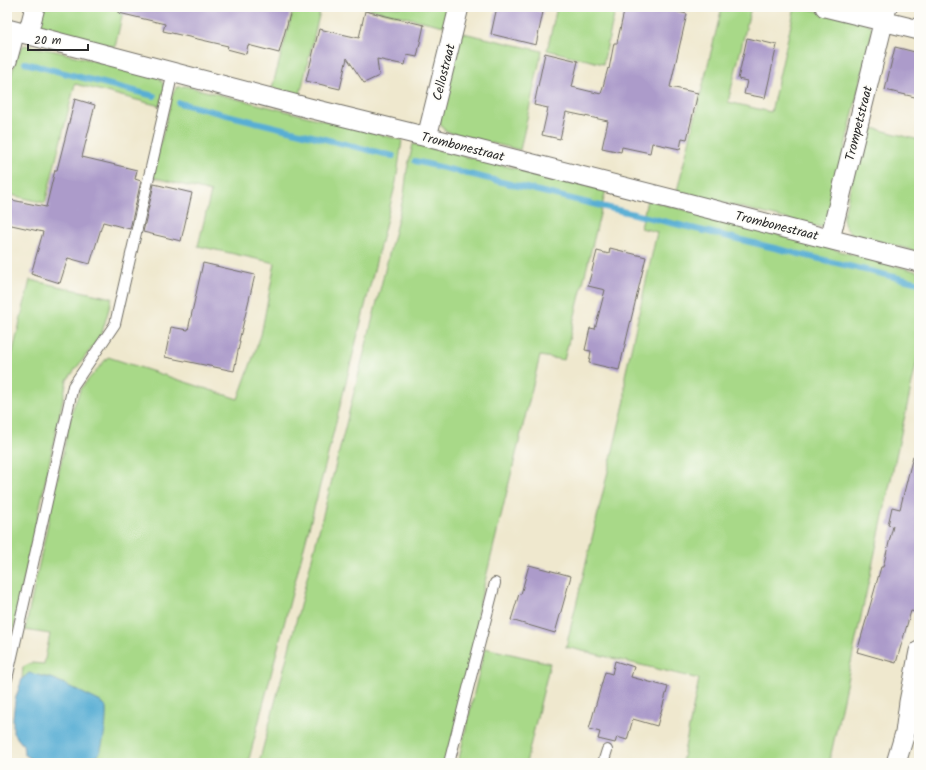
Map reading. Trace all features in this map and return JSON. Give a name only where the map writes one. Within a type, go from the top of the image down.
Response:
[{"type":"street","points":[[7,61],[17,31],[35,7]]},
{"type":"street","name":"Cellostraat","points":[[428,137],[459,7]]},
{"type":"street","points":[[825,7],[885,14],[919,30]]},
{"type":"street","name":"Trompetstraat","points":[[830,239],[885,14]]},
{"type":"street","name":"Trombonestraat","points":[[17,31],[309,108],[919,262]]},
{"type":"street","points":[[896,763],[905,733],[909,702],[919,651]]},
{"type":"lane","points":[[7,679],[73,386],[115,324],[173,72]]},
{"type":"lane","points":[[449,763],[496,583]]},
{"type":"lane","points":[[603,763],[607,750]]},
{"type":"green space","points":[[42,7],[124,7],[115,47],[45,28],[40,25]]},
{"type":"green space","points":[[294,7],[321,7],[300,95],[272,88]]},
{"type":"green space","points":[[365,7],[448,7],[444,26]]},
{"type":"green space","points":[[557,7],[616,7],[603,64],[547,50]]},
{"type":"green space","points":[[722,7],[751,7],[728,102],[771,112],[795,7],[866,22],[873,28],[827,223],[823,227],[677,191]]},
{"type":"green space","points":[[459,32],[542,51],[520,150],[451,133],[443,129],[440,123],[440,115]]},
{"type":"green space","points":[[24,45],[55,51],[159,77],[165,87],[160,106],[75,84],[45,203],[7,194],[7,90],[17,55]]},
{"type":"green space","points":[[185,86],[402,140],[396,182],[324,470],[248,763],[91,763],[94,762],[66,685],[54,679],[22,679],[23,667],[31,663],[44,664],[50,634],[25,630],[72,411],[81,388],[108,357],[238,399],[261,335],[275,263],[198,246],[211,192],[152,177],[173,93],[177,87]]},
{"type":"green space","points":[[865,126],[919,140],[919,252],[853,234],[845,226],[843,218]]},
{"type":"green space","points":[[413,144],[606,190],[564,360],[540,356],[477,614],[482,619],[448,763],[259,763],[404,195],[407,170]]},
{"type":"green space","points":[[647,200],[919,272],[919,351],[829,763],[681,763],[699,679],[566,647],[625,400],[625,376],[657,232],[641,228]]},
{"type":"green space","points":[[30,280],[112,298],[101,336],[67,380],[7,660],[7,376]]},
{"type":"green space","points":[[485,648],[550,663],[526,763],[458,763]]},
{"type":"water","points":[[29,673],[54,679],[101,702],[106,707],[106,720],[102,746],[99,754],[91,763],[37,763],[24,754],[23,745],[13,733],[13,717],[15,700],[22,679]]},
{"type":"building","points":[[120,7],[292,7],[279,53],[248,45],[246,54],[227,49],[228,46],[163,31],[165,24],[119,13]]},
{"type":"building","points":[[497,7],[521,7],[543,12],[536,45],[491,34]]},
{"type":"building","points":[[625,7],[656,7],[687,14],[670,87],[698,93],[687,139],[682,138],[680,149],[652,143],[650,153],[622,147],[621,152],[602,148],[608,121],[566,112],[560,139],[542,135],[548,108],[534,105],[545,53],[578,61],[572,87],[601,94],[608,68],[609,69],[614,43],[617,43]]},
{"type":"building","points":[[365,11],[424,25],[417,57],[407,55],[405,65],[377,59],[379,76],[364,83],[347,58],[340,89],[306,81],[319,29],[359,38]]},
{"type":"building","points":[[747,38],[777,45],[765,98],[744,94],[747,81],[738,79]]},
{"type":"building","points":[[895,47],[919,53],[919,98],[885,90]]},
{"type":"building","points":[[75,99],[95,105],[82,157],[137,170],[135,179],[141,181],[130,229],[103,222],[90,264],[68,258],[60,283],[31,274],[43,232],[7,224],[7,199],[46,207]]},
{"type":"building","points":[[154,184],[192,193],[181,241],[143,232]]},
{"type":"building","points":[[610,248],[646,257],[619,370],[589,363],[591,351],[585,350],[590,328],[595,329],[605,290],[588,286],[597,251],[609,254]]},
{"type":"building","points":[[203,263],[255,275],[239,341],[234,371],[165,357],[171,327],[188,330]]},
{"type":"building","points":[[913,456],[919,457],[919,600],[915,612],[911,611],[896,663],[857,652],[881,567],[883,567],[893,526],[888,525],[892,507],[900,509]]},
{"type":"building","points":[[529,565],[571,576],[555,633],[511,620],[519,594],[521,594]]},
{"type":"building","points":[[615,661],[634,667],[631,677],[668,687],[657,726],[633,719],[627,740],[617,737],[615,743],[598,739],[600,732],[589,729],[605,672],[612,674]]},
{"type":"waterway","points":[[25,63],[154,96]]},
{"type":"waterway","points":[[179,103],[393,156]]},
{"type":"waterway","points":[[415,161],[919,283]]}]
